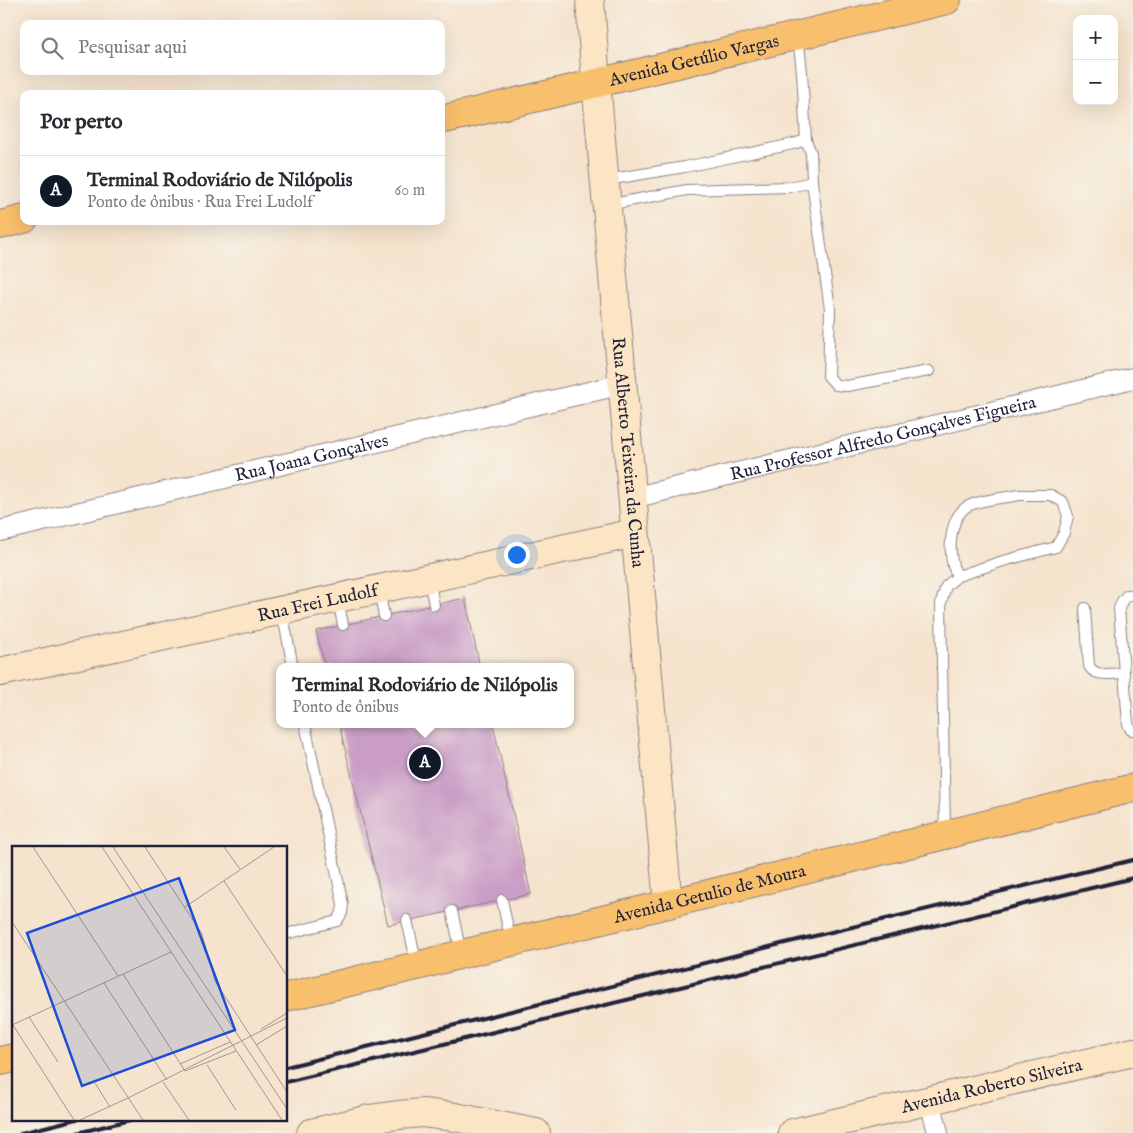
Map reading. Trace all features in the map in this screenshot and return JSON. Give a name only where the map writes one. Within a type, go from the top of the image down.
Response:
[{"type":"main road","name":"Rua Alberto Teixeira da Cunha","points":[[590,0],[668,904]]},
{"type":"main road","name":"Avenida Getúlio Vargas","points":[[445,119],[946,0]]},
{"type":"main road","points":[[0,225],[20,221]]},
{"type":"main road","name":"Rua Frei Ludolf","points":[[0,672],[635,533]]},
{"type":"main road","name":"Avenida Getulio de Moura","points":[[288,997],[512,943],[1133,788]]},
{"type":"main road","name":"Avenida Roberto Silveira","points":[[792,1133],[1133,1052]]},
{"type":"main road","points":[[311,1133],[369,1119],[423,1113],[455,1117],[536,1133]]},
{"type":"street","name":"Rua Professor Alfredo Gonçalves Figueira","points":[[632,498],[1133,378]]},
{"type":"street","name":"Rua Joana Gonçalves","points":[[0,531],[622,384]]},
{"type":"street","points":[[930,1100],[938,1133]]},
{"type":"lane","points":[[798,35],[806,140],[811,153],[812,182],[830,309],[828,376],[836,385],[847,386],[929,371]]},
{"type":"lane","points":[[606,193],[685,167],[806,140]]},
{"type":"lane","points":[[606,193],[790,187],[812,182]]},
{"type":"lane","points":[[945,835],[941,603],[946,586],[958,576],[1003,561],[1056,547],[1064,533],[1068,516],[1063,502],[1051,495],[1019,495],[971,504],[961,511],[953,525],[951,548],[953,566],[958,576]]},
{"type":"lane","points":[[429,578],[434,605]]},
{"type":"lane","points":[[378,589],[384,616]]},
{"type":"lane","points":[[1133,595],[1127,595],[1119,608],[1128,724],[1131,730],[1133,730]]},
{"type":"lane","points":[[337,598],[343,625]]},
{"type":"lane","points":[[1085,608],[1089,666],[1092,671],[1097,674],[1124,673]]},
{"type":"lane","points":[[282,610],[292,663]]},
{"type":"lane","points":[[288,933],[337,921],[342,914],[343,904],[306,728]]},
{"type":"lane","points":[[502,900],[512,943]]},
{"type":"lane","points":[[452,911],[462,954]]},
{"type":"lane","points":[[407,920],[417,966]]},
{"type":"building","points":[[465,598],[479,663],[324,663],[316,631]]},
{"type":"building","points":[[340,728],[494,728],[531,894],[388,925]]},
{"type":"railway","points":[[288,1067],[781,944],[1133,860]]},
{"type":"railway","points":[[288,1082],[1133,878]]},
{"type":"railway","points":[[21,1133],[73,1120]]},
{"type":"railway","points":[[77,1133],[130,1120]]},
{"type":"place","name":"Terminal Rodoviário de Nilópolis","points":[[425,763]]}]
